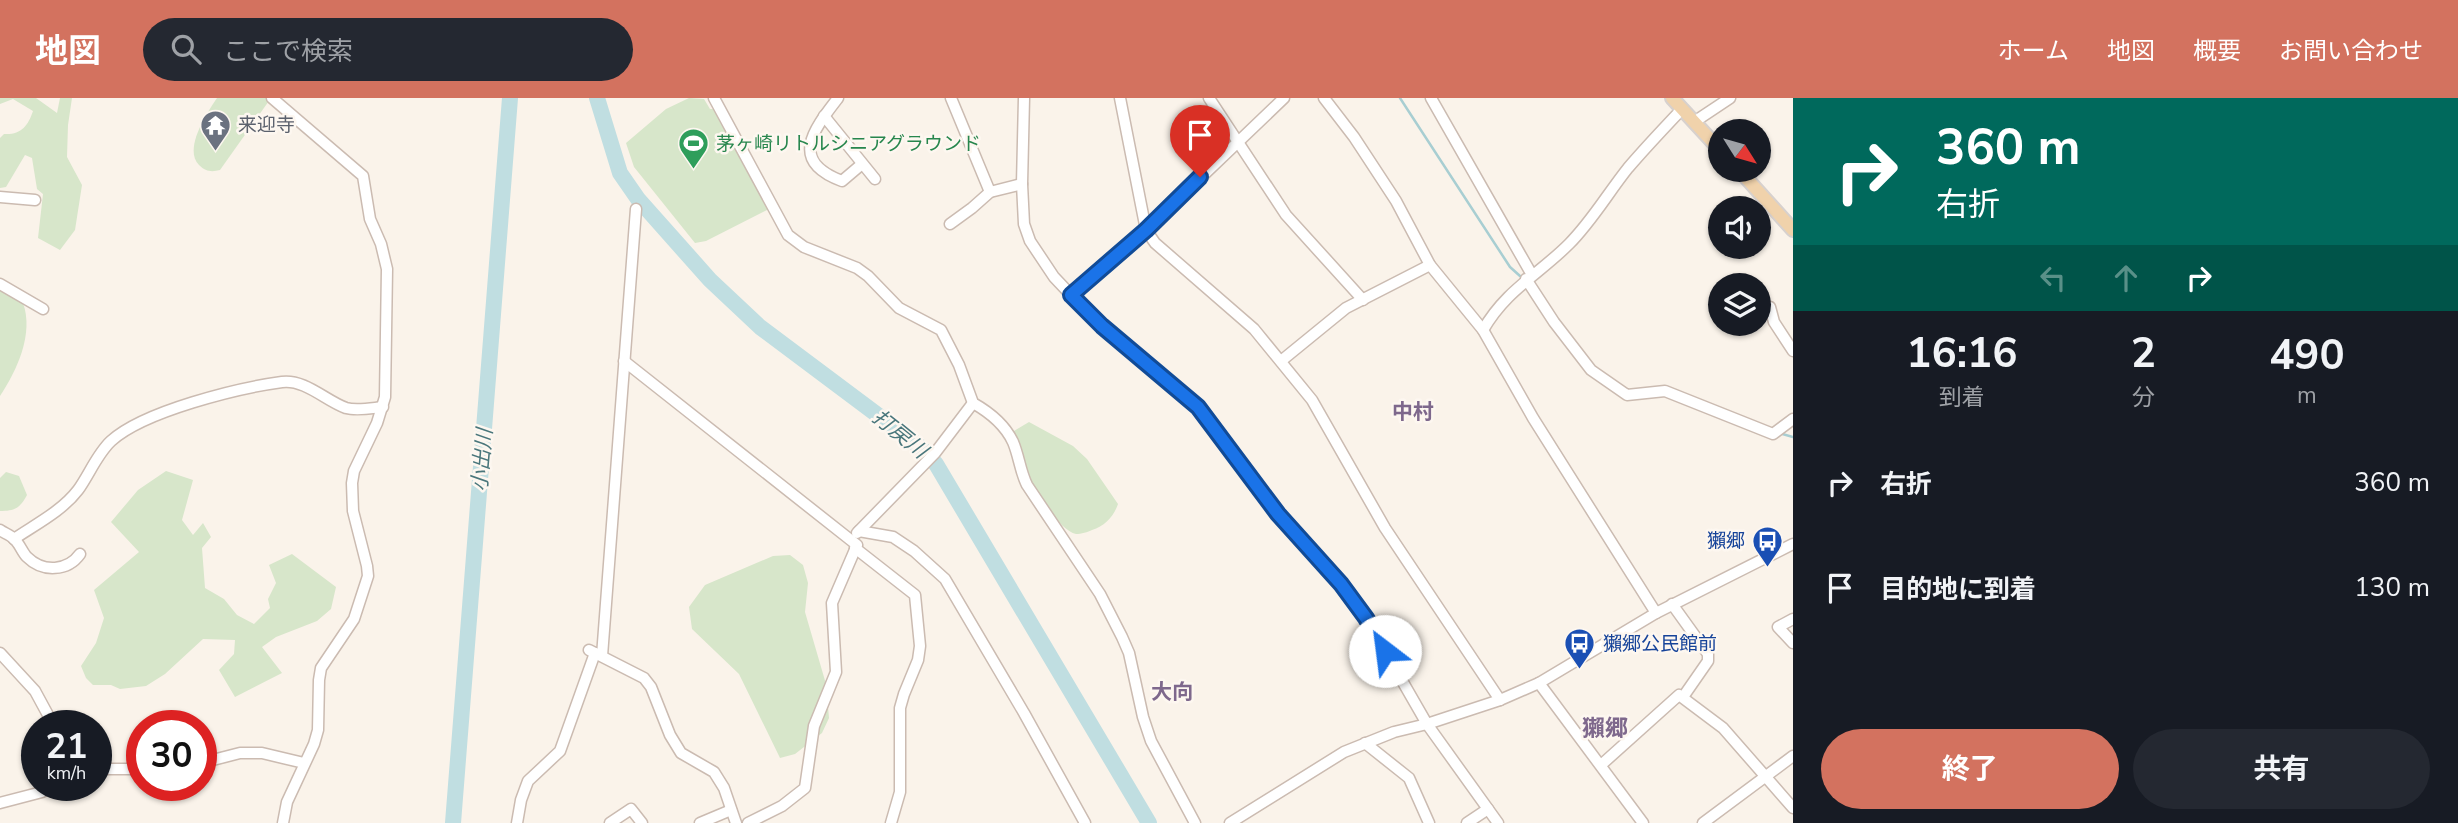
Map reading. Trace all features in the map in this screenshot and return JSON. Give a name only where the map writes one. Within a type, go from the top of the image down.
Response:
[{"type":"main road","points":[[1677,102],[1708,137]]},
{"type":"main road","points":[[1750,182],[1793,230]]},
{"type":"street","points":[[272,98],[363,176],[370,219],[384,251],[387,269],[387,376],[383,407],[354,471],[352,483],[355,526],[367,566],[364,591],[354,619],[321,668],[318,730],[288,802],[283,823]]},
{"type":"street","points":[[714,98],[788,235],[804,247],[857,268],[899,308],[941,330],[959,365],[973,403],[987,411],[1007,433],[1027,485],[1100,594],[1129,653],[1151,741],[1195,823]]},
{"type":"street","points":[[838,98],[811,136],[810,148],[816,163],[826,175],[842,181],[862,164]]},
{"type":"street","points":[[951,98],[990,192]]},
{"type":"street","points":[[1024,98],[1022,184],[1024,223],[1030,241],[1054,277],[1102,326],[1198,407],[1278,514],[1341,584],[1366,618],[1427,724],[1498,823]]},
{"type":"street","points":[[1121,98],[1146,230],[1156,243],[1254,329],[1312,400],[1385,528],[1500,700]]},
{"type":"street","points":[[1209,98],[1286,215],[1363,300]]},
{"type":"street","points":[[1071,295],[1146,230],[1284,98]]},
{"type":"street","points":[[1324,98],[1354,137],[1396,201],[1430,265],[1483,330],[1533,418],[1656,613]]},
{"type":"street","points":[[1431,98],[1529,277],[1578,355],[1591,370],[1626,395],[1665,391],[1773,434],[1793,419]]},
{"type":"street","points":[[1694,122],[1730,98]]},
{"type":"street","points":[[1483,330],[1492,315],[1529,277],[1570,243],[1601,206],[1677,102]]},
{"type":"street","points":[[824,116],[874,179]]},
{"type":"street","points":[[950,224],[990,192],[1022,184]]},
{"type":"street","points":[[0,197],[35,200]]},
{"type":"street","points":[[517,823],[528,781],[560,751],[595,653],[636,209]]},
{"type":"street","points":[[1280,361],[1346,308],[1430,265]]},
{"type":"street","points":[[0,284],[43,309]]},
{"type":"street","points":[[1771,311],[1774,322],[1793,351]]},
{"type":"street","points":[[624,360],[855,539],[915,595],[920,646],[918,660],[900,708],[900,792],[891,823]]},
{"type":"street","points":[[14,538],[65,504],[77,491],[110,441],[134,425],[173,410],[227,393],[286,381],[314,390],[347,408],[383,407]]},
{"type":"street","points":[[748,823],[782,806],[805,788],[814,726],[836,672],[832,603],[855,539],[935,453],[973,403]]},
{"type":"street","points":[[0,530],[14,538],[27,557],[42,566],[65,568],[75,562],[80,554]]},
{"type":"street","points":[[855,539],[893,537],[914,551],[945,579],[1085,823]]},
{"type":"street","points":[[1230,823],[1245,819],[1325,762],[1394,732],[1500,700],[1539,683],[1672,604],[1793,544]]},
{"type":"street","points":[[1672,604],[1708,654],[1708,661],[1683,697]]},
{"type":"street","points":[[1793,619],[1778,627],[1793,643]]},
{"type":"street","points":[[0,653],[34,691],[45,710]]},
{"type":"street","points":[[595,653],[645,678],[670,735],[681,753],[714,772],[724,788],[736,823]]},
{"type":"street","points":[[1539,683],[1643,823]]},
{"type":"street","points":[[1601,765],[1679,695],[1723,728],[1793,808]]},
{"type":"street","points":[[1365,743],[1409,778],[1429,823]]},
{"type":"street","points":[[217,759],[240,753],[262,753],[304,763]]},
{"type":"street","points":[[1703,823],[1793,756]]},
{"type":"street","points":[[0,803],[21,798]]},
{"type":"street","points":[[610,823],[631,809],[642,823]]},
{"type":"street","points":[[1467,823],[1488,809]]},
{"type":"street","points":[[700,823],[731,810]]},
{"type":"green space","points":[[0,98],[36,98],[57,113],[60,98],[72,98],[67,157],[82,185],[75,230],[60,250],[38,238],[43,194],[37,189],[32,158],[25,155],[6,187],[0,188],[0,138],[23,128],[33,111],[13,99],[0,104]]},
{"type":"green space","points":[[217,98],[271,98],[220,170],[212,171],[199,165],[194,150],[198,131]]},
{"type":"green space","name":"茅ヶ崎リトルシニアグラウンド","points":[[689,98],[704,99],[710,109],[713,109],[769,209],[706,241],[695,243],[634,167],[626,143],[666,109]]},
{"type":"green space","points":[[0,290],[23,303],[26,327],[18,363],[0,396]]},
{"type":"green space","points":[[1029,422],[1073,446],[1087,459],[1118,504],[1105,523],[1076,534],[1067,529],[1048,508],[1011,441],[1014,431]]},
{"type":"green space","points":[[166,471],[193,480],[182,520],[193,535],[203,523],[211,537],[202,548],[205,588],[224,599],[237,615],[254,624],[270,608],[268,599],[276,583],[269,565],[292,554],[336,587],[331,609],[317,621],[276,637],[262,647],[282,673],[235,697],[219,670],[234,654],[235,640],[203,639],[165,674],[146,686],[120,689],[111,685],[93,685],[86,678],[81,666],[96,643],[104,618],[94,590],[139,552],[111,522],[138,490]]},
{"type":"green space","points":[[6,472],[19,476],[27,495],[16,508],[0,511],[0,478]]},
{"type":"green space","points":[[790,555],[803,565],[808,583],[805,612],[826,684],[829,718],[822,733],[795,754],[780,758],[739,674],[692,629],[689,607],[705,585],[773,556]]},
{"type":"waterway","name":"小出川","points":[[453,823],[510,98]]},
{"type":"waterway","name":"打戻川","points":[[597,98],[620,173],[638,199],[710,280],[760,327],[919,446],[936,464],[1149,823]]},
{"type":"waterway","points":[[1400,98],[1510,267],[1520,276]]},
{"type":"waterway","points":[[1779,433],[1793,437]]},
{"type":"place","name":"来迎寺","points":[[215,152]]},
{"type":"place","name":"茅ヶ崎リトルシニアグラウンド","points":[[693,171]]},
{"type":"place","name":"獺郷","points":[[1768,568]]},
{"type":"place","name":"獺郷公民館前","points":[[1580,671]]},
{"type":"district","name":"中村","points":[[1413,412]]},
{"type":"district","name":"大向","points":[[1172,692]]},
{"type":"district","name":"獺郷","points":[[1605,728]]},
{"type":"route","points":[[1200,177],[1146,230],[1071,295],[1102,326],[1179,388],[1198,407],[1278,514],[1341,584],[1366,618],[1385,651]]}]
